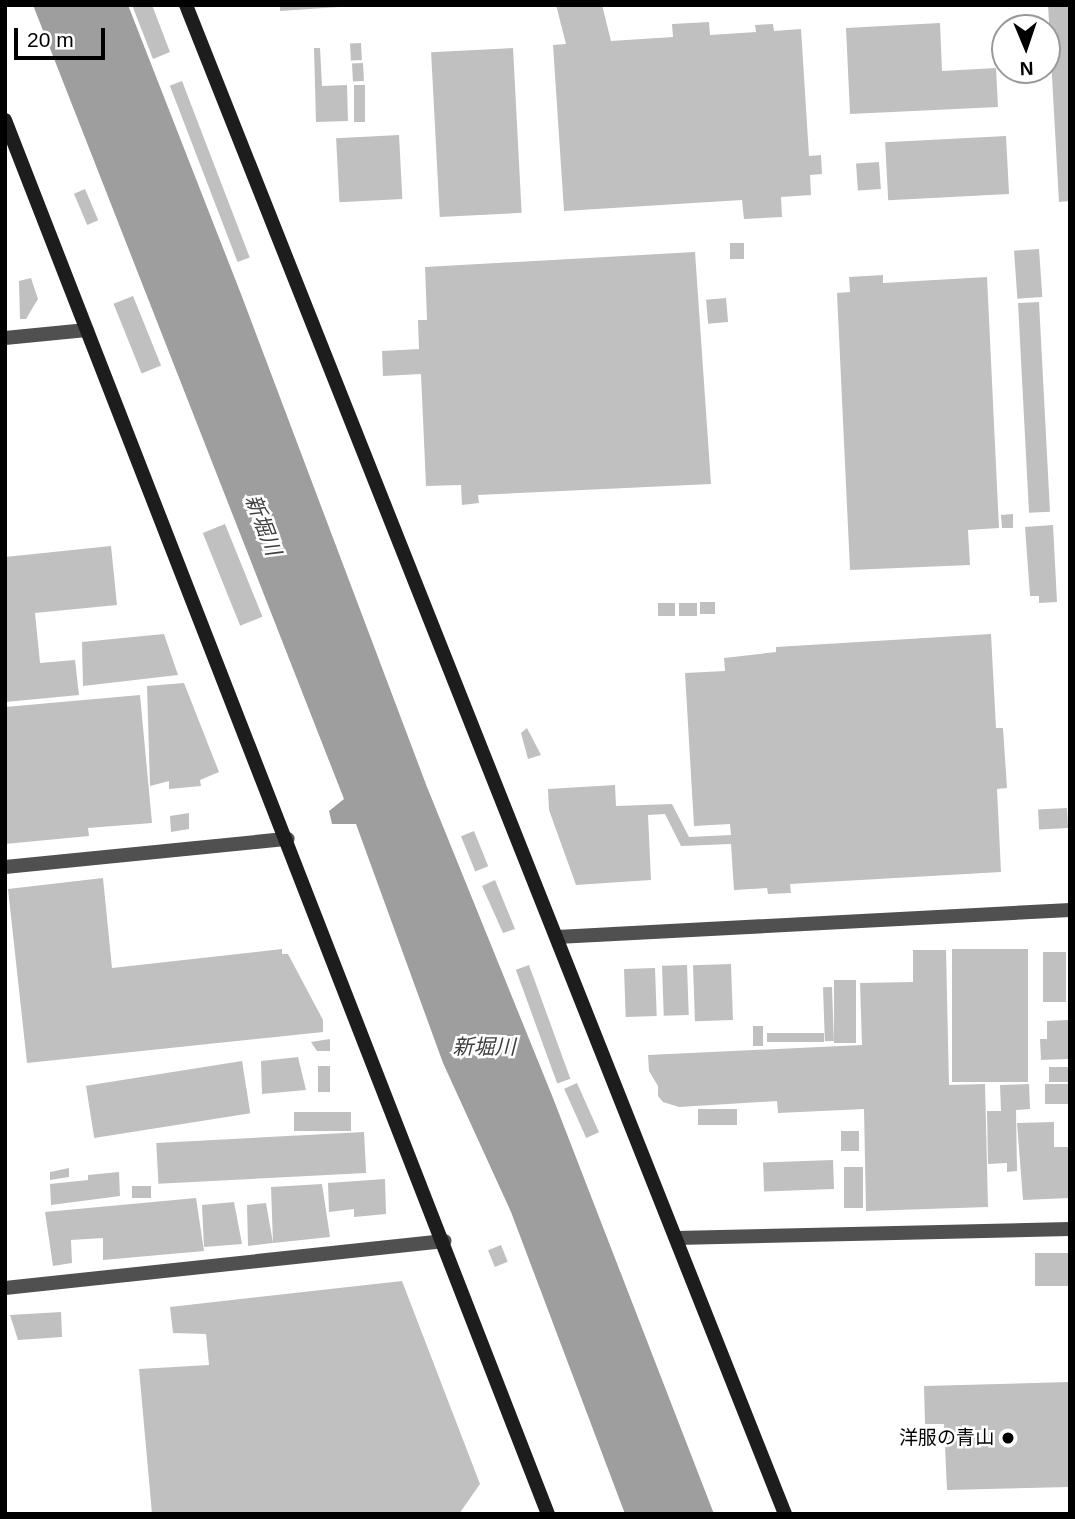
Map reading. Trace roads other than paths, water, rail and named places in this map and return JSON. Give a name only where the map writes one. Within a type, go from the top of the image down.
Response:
[{"type":"street","points":[[186,5],[785,1514]]},
{"type":"street","points":[[5,120],[288,839],[548,1514]]},
{"type":"street","points":[[5,338],[87,330]]},
{"type":"street","points":[[5,867],[288,839]]},
{"type":"street","points":[[557,937],[1070,910]]},
{"type":"street","points":[[676,1238],[1070,1229]]},
{"type":"street","points":[[5,1288],[444,1241]]},
{"type":"water","name":"新堀川","points":[[33,5],[128,5],[241,294],[427,787],[553,1098],[714,1514],[625,1514],[511,1212],[443,1063],[356,824],[332,824],[329,811],[344,799]]},
{"type":"place","name":"洋服の青山","points":[[1008,1438]]}]
